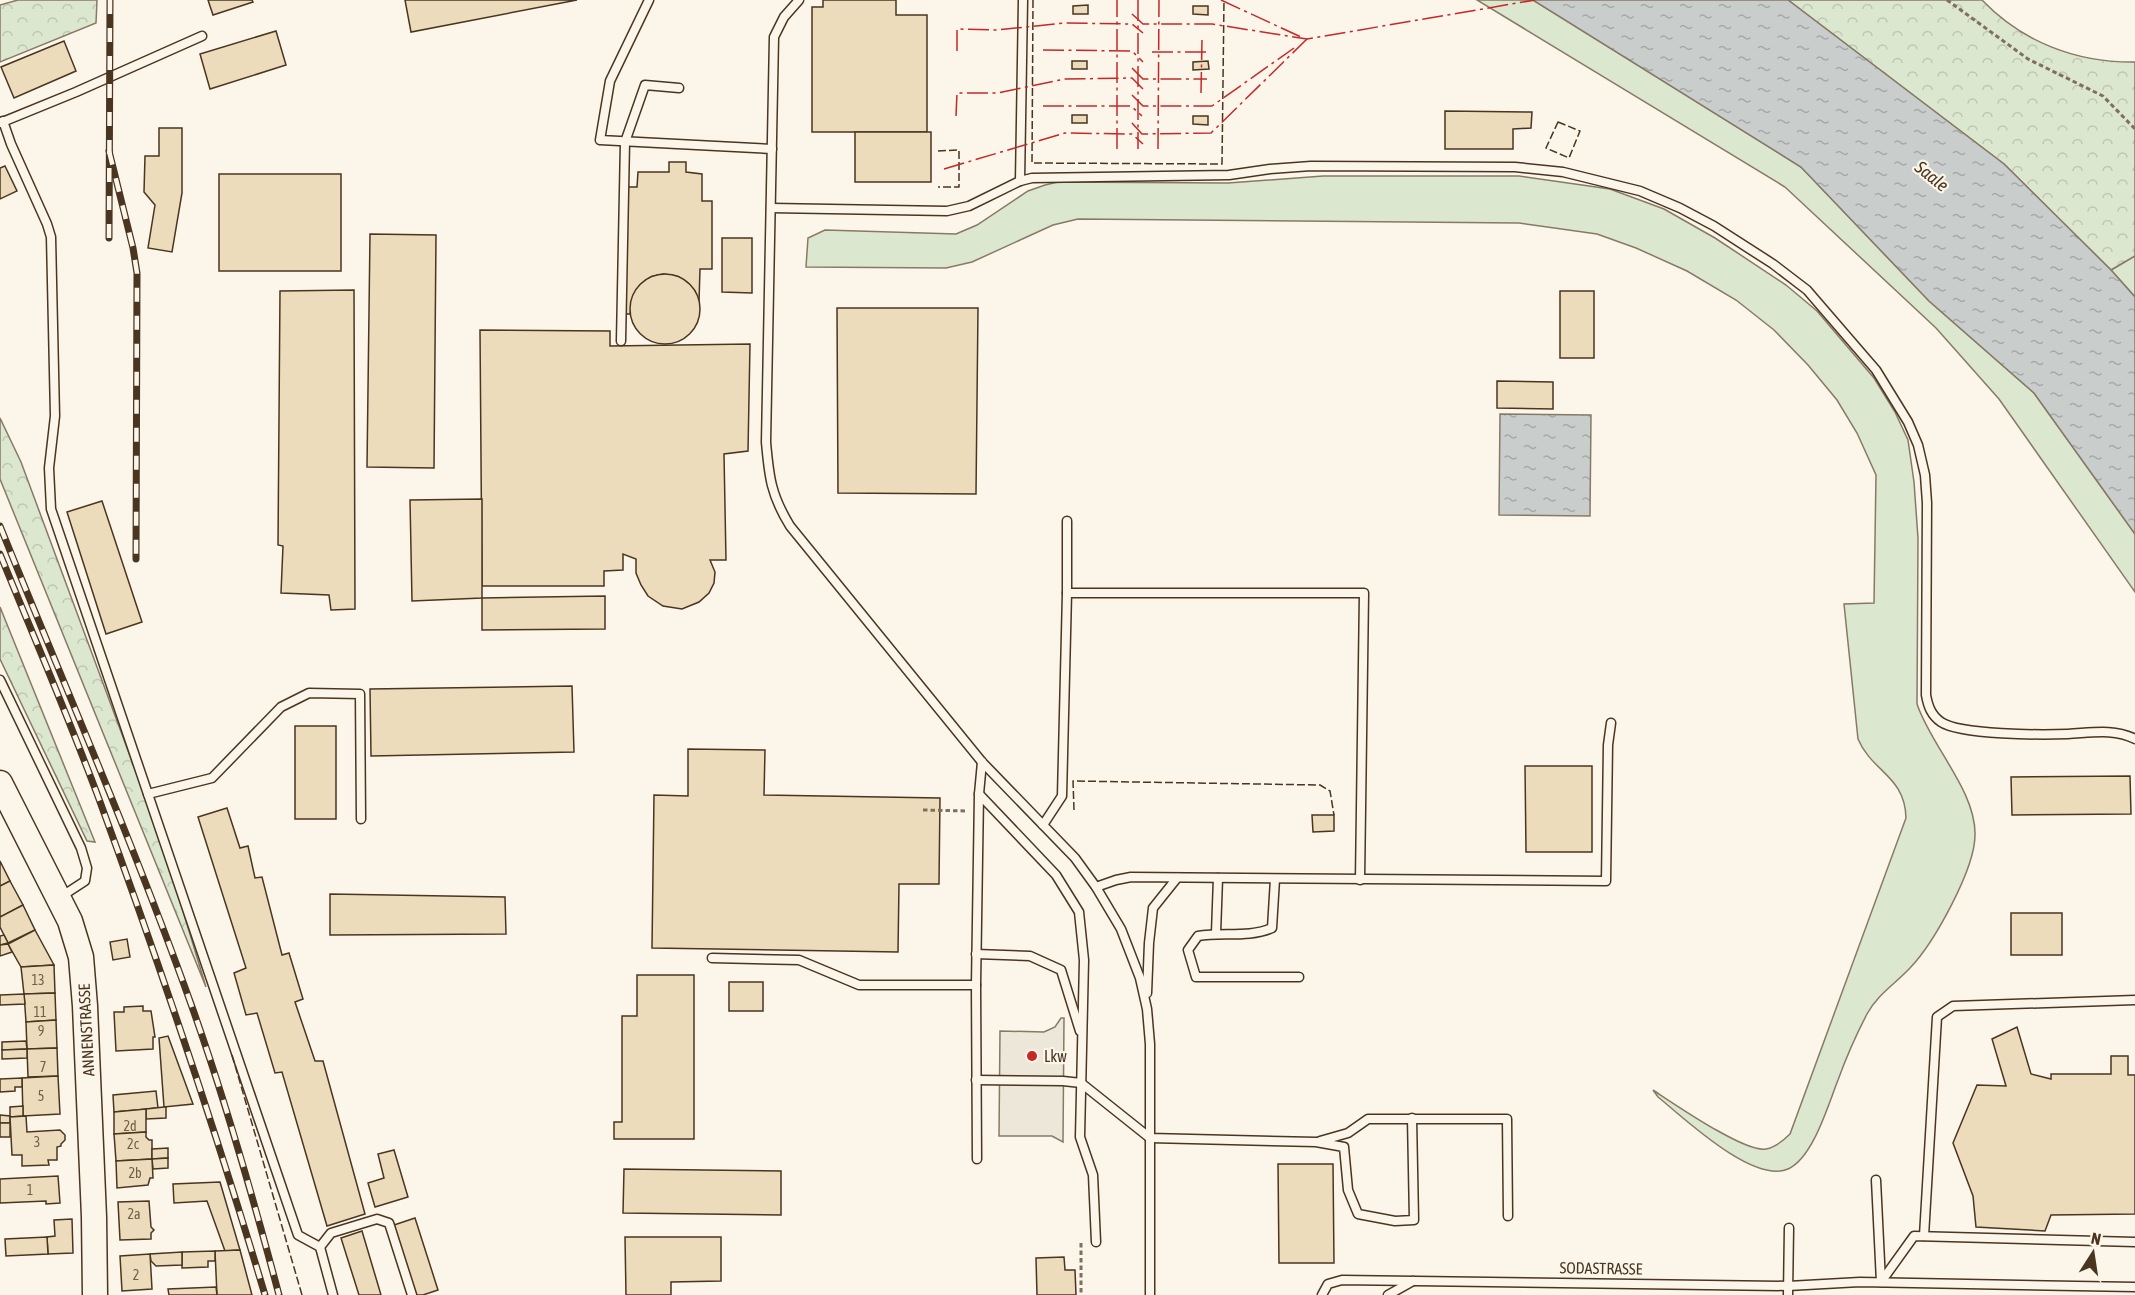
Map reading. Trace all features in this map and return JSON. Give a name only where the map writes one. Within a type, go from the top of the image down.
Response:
[{"type":"main road","name":"ANNENSTRASSE","points":[[0,783],[59,898],[77,943],[83,974],[94,1217],[95,1295]]},
{"type":"lane","points":[[649,0],[610,81],[600,140],[772,149]]},
{"type":"lane","points":[[799,0],[784,17],[774,37],[766,442],[769,479],[777,505],[790,526],[982,762],[1075,858],[1121,928],[1140,978],[1147,1009]]},
{"type":"lane","points":[[1020,181],[1023,0]]},
{"type":"lane","points":[[202,36],[2,122],[51,237],[55,416],[49,468],[51,509],[298,1235],[320,1247],[333,1295]]},
{"type":"lane","points":[[621,341],[626,142],[645,85],[679,88]]},
{"type":"lane","points":[[771,208],[947,211],[969,206],[1020,181],[1032,178],[1229,175],[1270,168],[1311,166],[1515,167],[1563,172],[1598,179],[1640,192],[1680,208],[1714,226],[1773,264],[1807,290],[1876,370],[1908,422],[1918,445],[1925,475],[1928,503],[1926,695],[1929,709],[1940,722],[1956,729],[1976,732],[2055,734],[2109,732],[2135,739]]},
{"type":"lane","points":[[1043,825],[1062,796],[1067,521]]},
{"type":"lane","points":[[1067,593],[1364,593],[1360,880]]},
{"type":"lane","points":[[0,680],[81,848],[87,868],[85,881],[59,898]]},
{"type":"lane","points":[[148,794],[212,778],[281,707],[309,693],[360,694],[361,819]]},
{"type":"lane","points":[[1096,887],[1131,877],[1606,881],[1608,745],[1611,723]]},
{"type":"lane","points":[[977,1159],[976,954],[978,811],[982,762]]},
{"type":"lane","points":[[979,794],[1056,875],[1079,912],[1084,960],[1080,1137],[1093,1175],[1096,1242]]},
{"type":"lane","points":[[1150,1295],[1150,1044],[1147,1009],[1149,943],[1154,908],[1177,878]]},
{"type":"lane","points":[[1216,933],[1218,878]]},
{"type":"lane","points":[[1275,879],[1272,928],[1259,933],[1216,933],[1198,936],[1188,950],[1196,977],[1299,977]]},
{"type":"lane","points":[[976,954],[1030,956],[1061,970],[1083,1040]]},
{"type":"lane","points":[[712,958],[799,960],[858,985],[976,985]]},
{"type":"lane","points":[[1924,1236],[1937,1017],[1953,1006],[2135,1000]]},
{"type":"lane","points":[[976,1080],[1081,1083],[1150,1138],[1316,1142],[1344,1147],[1348,1190],[1358,1214],[1395,1221],[1414,1220],[1412,1118]]},
{"type":"lane","points":[[1316,1142],[1348,1133],[1368,1119],[1507,1119],[1508,1216]]},
{"type":"lane","points":[[1876,1180],[1881,1282]]},
{"type":"lane","points":[[320,1247],[331,1233],[377,1219],[389,1223],[412,1295]]},
{"type":"lane","points":[[1788,1290],[1789,1228]]},
{"type":"lane","points":[[1881,1282],[1914,1236],[2135,1242]]},
{"type":"lane","name":"SODASTRASSE","points":[[1322,1295],[1328,1284],[1342,1280],[1788,1290],[1881,1282],[2135,1287]]},
{"type":"lane","points":[[1388,1295],[1413,1281]]},
{"type":"path","points":[[1947,0],[2028,59],[2103,96],[2135,129]]},
{"type":"path","points":[[923,810],[978,811]]},
{"type":"path","points":[[1081,1243],[1081,1295]]},
{"type":"green space","points":[[18,0],[97,0],[96,23],[0,62],[0,5]]},
{"type":"green space","points":[[1477,0],[1533,0],[1801,167],[1929,301],[2034,393],[2135,534],[2135,592],[1999,399],[1936,328],[1785,187]]},
{"type":"green space","points":[[1788,0],[1982,0],[2015,28],[2052,47],[2092,59],[2135,62],[2135,256],[2111,270],[2004,164]]},
{"type":"green space","points":[[1323,176],[1519,176],[1610,189],[1664,209],[1715,238],[1786,285],[1817,311],[1874,378],[1895,412],[1908,440],[1914,482],[1918,538],[1917,704],[1932,736],[1961,785],[1973,818],[1975,835],[1968,867],[1952,905],[1920,957],[1871,1007],[1851,1047],[1819,1130],[1805,1154],[1788,1169],[1773,1171],[1757,1167],[1738,1158],[1701,1133],[1658,1097],[1653,1090],[1726,1136],[1756,1148],[1773,1147],[1790,1134],[1906,818],[1904,804],[1894,783],[1871,759],[1858,739],[1844,604],[1874,603],[1876,475],[1857,433],[1837,400],[1808,365],[1774,330],[1736,300],[1687,271],[1636,248],[1597,234],[1519,223],[1078,219],[1053,225],[972,262],[946,268],[806,267],[808,238],[825,230],[956,234],[977,225],[1028,191],[1058,182],[1228,183]]},
{"type":"green space","points":[[2135,256],[2135,297],[2111,270]]},
{"type":"green space","points":[[0,418],[21,462],[163,845],[206,987],[0,479]]},
{"type":"green space","points":[[0,607],[95,842],[87,841],[0,659]]},
{"type":"shaded area","name":"Lkw","points":[[1061,1018],[1064,1018],[1063,1142],[1052,1136],[999,1136],[1000,1031],[1044,1032],[1055,1027]]},
{"type":"water","name":"Saale","points":[[1533,0],[1788,0],[2004,164],[2111,270],[2135,297],[2135,534],[2034,393],[1929,301],[1801,167]]},
{"type":"water","points":[[1500,414],[1591,415],[1590,516],[1499,515]]},
{"type":"building","points":[[208,0],[252,0],[253,2],[213,15]]},
{"type":"building","points":[[405,0],[577,0],[411,32]]},
{"type":"building","points":[[823,0],[896,0],[896,15],[927,15],[927,132],[812,132],[812,7],[823,7]]},
{"type":"building","points":[[1088,5],[1088,14],[1073,14],[1073,6]]},
{"type":"building","points":[[1193,6],[1208,6],[1208,15],[1193,14]]},
{"type":"building","points":[[276,31],[286,65],[210,89],[200,54]]},
{"type":"building","points":[[64,41],[76,71],[14,98],[1,67]]},
{"type":"building","points":[[1072,61],[1087,61],[1087,69],[1072,69]]},
{"type":"building","points":[[1208,61],[1209,69],[1193,70],[1193,62]]},
{"type":"building","points":[[1445,111],[1532,112],[1531,128],[1513,129],[1513,149],[1445,149]]},
{"type":"building","points":[[1072,115],[1087,115],[1087,123],[1072,123]]},
{"type":"building","points":[[1193,116],[1208,116],[1208,125],[1193,124]]},
{"type":"building","points":[[159,128],[182,128],[182,193],[172,252],[148,248],[155,205],[144,192],[145,156],[159,156]]},
{"type":"building","points":[[855,132],[931,132],[931,182],[855,182]]},
{"type":"building","points":[[669,162],[686,162],[686,172],[702,174],[702,201],[712,201],[712,269],[700,269],[699,302],[695,291],[687,282],[676,276],[663,274],[651,277],[641,284],[634,294],[630,314],[623,314],[626,187],[637,187],[638,172],[669,172]]},
{"type":"building","points":[[5,166],[17,191],[0,199],[0,168]]},
{"type":"building","points":[[219,174],[341,174],[341,271],[219,271]]},
{"type":"building","points":[[370,234],[436,235],[434,468],[367,467]]},
{"type":"building","points":[[722,238],[752,238],[752,293],[722,292]]},
{"type":"building","points":[[665,274],[684,280],[694,290],[700,309],[694,328],[684,338],[665,344],[646,338],[636,328],[630,309],[636,290],[646,280]]},
{"type":"building","points":[[354,290],[355,609],[331,610],[329,595],[281,593],[283,546],[278,545],[280,291]]},
{"type":"building","points":[[1560,291],[1594,291],[1594,358],[1560,358]]},
{"type":"building","points":[[837,308],[978,308],[976,494],[838,493]]},
{"type":"building","points":[[480,330],[610,331],[610,346],[750,344],[748,451],[724,454],[726,560],[710,560],[715,572],[714,583],[709,593],[699,602],[682,609],[663,606],[648,596],[641,585],[636,573],[636,559],[623,554],[623,570],[604,571],[604,586],[482,586]]},
{"type":"building","points":[[1497,381],[1553,382],[1553,409],[1497,408]]},
{"type":"building","points":[[482,499],[482,598],[412,601],[410,500]]},
{"type":"building","points":[[102,501],[142,622],[106,634],[67,512]]},
{"type":"building","points":[[605,596],[605,629],[482,630],[482,598]]},
{"type":"building","points":[[572,686],[574,752],[371,756],[370,689]]},
{"type":"building","points":[[295,726],[336,726],[336,819],[295,819]]},
{"type":"building","points":[[688,749],[765,750],[764,795],[940,798],[939,884],[899,884],[898,952],[652,948],[654,795],[688,796]]},
{"type":"building","points":[[1525,766],[1592,766],[1592,852],[1526,852]]},
{"type":"building","points":[[2130,776],[2131,814],[2012,815],[2011,777]]},
{"type":"building","points":[[227,808],[240,848],[248,846],[255,878],[262,877],[282,955],[289,953],[303,999],[295,1002],[315,1061],[323,1061],[365,1214],[327,1226],[282,1072],[275,1073],[257,1013],[246,1015],[234,973],[246,968],[198,817]]},
{"type":"building","points":[[1312,815],[1334,815],[1334,831],[1313,832]]},
{"type":"building","points":[[0,861],[10,881],[0,886]]},
{"type":"building","points":[[10,881],[23,905],[0,917],[0,886]]},
{"type":"building","points":[[330,894],[505,897],[506,934],[330,935]]},
{"type":"building","points":[[23,905],[35,930],[8,943],[0,927],[0,917]]},
{"type":"building","points":[[2011,913],[2062,913],[2062,955],[2011,955]]},
{"type":"building","points":[[35,930],[54,965],[21,967],[8,944]]},
{"type":"building","points":[[4,935],[8,943],[0,945],[0,936]]},
{"type":"building","points":[[127,939],[130,957],[113,960],[110,942]]},
{"type":"building","points":[[8,944],[12,952],[0,956],[0,945]]},
{"type":"building","points":[[54,965],[55,993],[24,994],[21,967]]},
{"type":"building","points":[[637,975],[694,975],[694,1139],[614,1139],[614,1122],[622,1122],[622,1016],[637,1016]]},
{"type":"building","points":[[729,982],[763,982],[763,1011],[729,1011]]},
{"type":"building","points":[[55,993],[56,1020],[26,1022],[24,994]]},
{"type":"building","points":[[24,994],[25,1004],[0,1005],[0,995]]},
{"type":"building","points":[[143,1006],[143,1011],[151,1011],[155,1037],[153,1037],[153,1049],[116,1051],[114,1012],[124,1012],[124,1007]]},
{"type":"building","points":[[56,1020],[57,1048],[27,1049],[26,1022]]},
{"type":"building","points":[[2017,1027],[2031,1074],[2051,1079],[2051,1074],[2111,1074],[2111,1056],[2128,1056],[2128,1075],[2135,1075],[2135,1214],[2051,1215],[2045,1231],[1976,1227],[1973,1196],[1953,1143],[1977,1085],[2006,1086],[1992,1039]]},
{"type":"building","points":[[168,1036],[193,1104],[164,1107],[159,1038]]},
{"type":"building","points":[[26,1041],[27,1049],[2,1050],[2,1042]]},
{"type":"building","points":[[57,1048],[58,1076],[28,1077],[27,1049]]},
{"type":"building","points":[[27,1049],[27,1058],[2,1059],[2,1050]]},
{"type":"building","points":[[58,1076],[60,1114],[23,1116],[22,1078]]},
{"type":"building","points":[[22,1078],[22,1087],[15,1087],[15,1091],[0,1092],[0,1079]]},
{"type":"building","points":[[156,1091],[158,1108],[114,1112],[113,1095]]},
{"type":"building","points":[[23,1106],[23,1116],[10,1117],[10,1107]]},
{"type":"building","points":[[166,1107],[166,1118],[146,1119],[146,1109]]},
{"type":"building","points":[[146,1109],[146,1132],[114,1134],[114,1112]]},
{"type":"building","points":[[0,1115],[10,1116],[10,1123],[0,1123]]},
{"type":"building","points":[[26,1116],[27,1132],[60,1130],[65,1135],[61,1146],[57,1147],[57,1160],[48,1160],[49,1165],[22,1166],[22,1155],[12,1155],[10,1117]]},
{"type":"building","points":[[0,1123],[10,1123],[10,1137],[0,1137]]},
{"type":"building","points":[[146,1132],[146,1137],[152,1140],[152,1159],[116,1161],[114,1134]]},
{"type":"building","points":[[168,1148],[168,1158],[152,1159],[152,1149]]},
{"type":"building","points":[[394,1150],[408,1197],[375,1207],[368,1183],[384,1178],[378,1154]]},
{"type":"building","points":[[168,1158],[168,1168],[153,1169],[152,1159]]},
{"type":"building","points":[[152,1159],[153,1178],[150,1178],[148,1185],[117,1188],[116,1161]]},
{"type":"building","points":[[1278,1164],[1333,1164],[1334,1263],[1279,1263]]},
{"type":"building","points":[[624,1169],[781,1171],[781,1215],[623,1213]]},
{"type":"building","points":[[58,1176],[60,1203],[46,1204],[46,1201],[0,1203],[0,1179]]},
{"type":"building","points":[[220,1182],[240,1250],[225,1251],[207,1201],[174,1203],[173,1184]]},
{"type":"building","points":[[149,1201],[151,1227],[154,1230],[151,1233],[151,1239],[120,1240],[118,1202]]},
{"type":"building","points":[[415,1218],[438,1290],[423,1295],[416,1295],[394,1225]]},
{"type":"building","points":[[72,1219],[73,1253],[48,1254],[47,1237],[55,1236],[54,1220]]},
{"type":"building","points":[[362,1231],[381,1295],[359,1295],[341,1238]]},
{"type":"building","points":[[47,1237],[48,1254],[6,1256],[5,1239]]},
{"type":"building","points":[[625,1237],[721,1237],[721,1281],[671,1282],[671,1295],[626,1295]]},
{"type":"building","points":[[240,1250],[252,1295],[217,1295],[215,1251]]},
{"type":"building","points":[[215,1251],[215,1261],[208,1261],[208,1267],[182,1268],[182,1252]]},
{"type":"building","points":[[182,1252],[182,1265],[156,1266],[151,1261],[150,1254]]},
{"type":"building","points":[[150,1254],[152,1289],[122,1291],[120,1256]]},
{"type":"building","points":[[1064,1257],[1065,1270],[1075,1270],[1076,1295],[1037,1295],[1036,1258]]},
{"type":"building","points":[[216,1287],[217,1295],[169,1295],[168,1289]]},
{"type":"railway","points":[[109,238],[110,0]]},
{"type":"railway","points":[[109,151],[137,273],[136,559]]},
{"type":"railway","points":[[0,526],[169,943],[238,1148],[279,1295]]},
{"type":"railway","points":[[0,554],[99,799],[165,984],[265,1295]]},
{"type":"fence","points":[[1033,0],[1032,163],[1222,164],[1224,0]]},
{"type":"fence","points":[[1558,122],[1580,131],[1569,158],[1546,148],[1558,122]]},
{"type":"fence","points":[[938,151],[959,150],[959,187],[938,187]]},
{"type":"fence","points":[[1074,810],[1073,781],[1320,785],[1330,791],[1334,815]]},
{"type":"fence","points":[[232,1055],[302,1295]]},
{"type":"power","points":[[1117,0],[1117,149]]},
{"type":"power","points":[[1138,0],[1138,149]]},
{"type":"power","points":[[1158,149],[1159,0]]},
{"type":"power","points":[[1221,0],[1301,37]]},
{"type":"power","points":[[1132,14],[1143,24],[1212,24],[1307,39],[1535,0]]},
{"type":"power","points":[[957,51],[957,29],[997,30],[1064,23],[1132,24],[1143,33]]},
{"type":"power","points":[[1132,123],[1142,134],[1211,133],[1307,39]]},
{"type":"power","points":[[1201,93],[1202,40]]},
{"type":"power","points":[[1132,95],[1143,106],[1212,106],[1294,48]]},
{"type":"power","points":[[1043,50],[1132,51],[1143,62]]},
{"type":"power","points":[[1152,52],[1207,52]]},
{"type":"power","points":[[1132,68],[1143,79],[1207,79]]},
{"type":"power","points":[[956,116],[957,93],[997,93],[1065,79],[1132,78],[1143,89]]},
{"type":"power","points":[[1043,106],[1131,106],[1142,116]]},
{"type":"power","points":[[944,169],[1065,133],[1132,134],[1143,144]]},
{"type":"place","name":"Lkw","points":[[1032,1056]]}]
